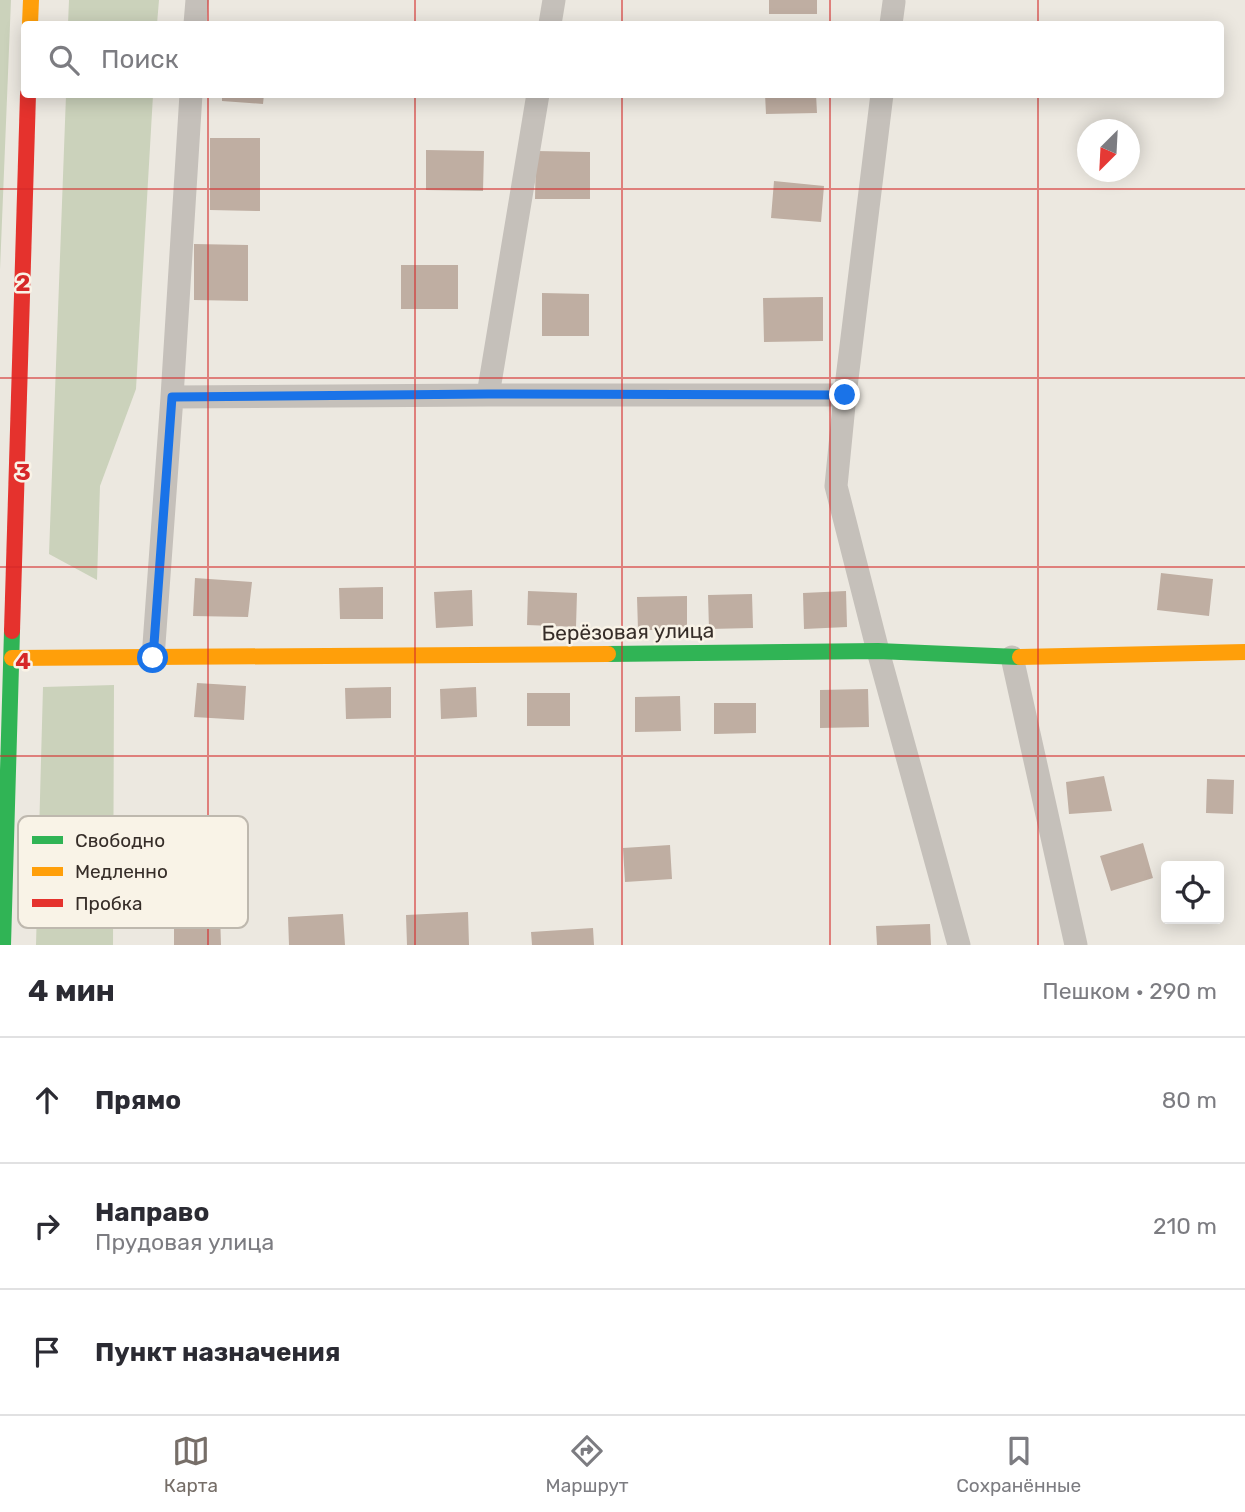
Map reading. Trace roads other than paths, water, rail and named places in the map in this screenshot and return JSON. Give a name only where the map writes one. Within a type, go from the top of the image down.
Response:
[{"type":"street","points":[[30,21],[31,0]]},
{"type":"street","points":[[195,21],[197,0]]},
{"type":"street","points":[[550,21],[554,0]]},
{"type":"street","points":[[3,945],[28,98]]},
{"type":"street","points":[[153,658],[191,98]]},
{"type":"street","points":[[488,394],[537,98]]},
{"type":"street","points":[[882,98],[836,486],[959,945]]},
{"type":"street","points":[[172,397],[845,395]]},
{"type":"street","name":"Берёзовая улица","points":[[12,658],[878,650],[1012,657],[1245,652]]},
{"type":"street","points":[[1012,657],[1076,945]]}]
